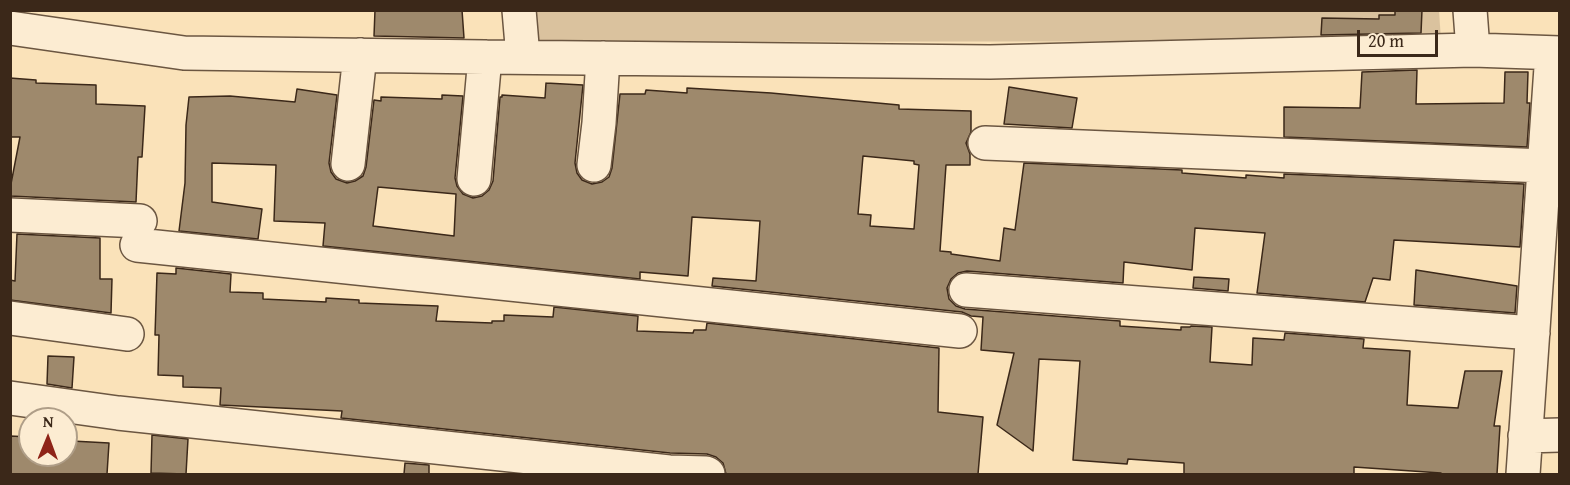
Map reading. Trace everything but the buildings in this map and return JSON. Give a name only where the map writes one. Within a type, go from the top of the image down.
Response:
[{"type":"street","points":[[519,10],[524,57]]},
{"type":"street","points":[[1470,10],[1473,50]]},
{"type":"street","points":[[10,28],[84,25],[184,53],[990,62],[1473,50],[1556,53],[1544,166],[1523,474]]},
{"type":"street","points":[[348,164],[360,55]]},
{"type":"street","points":[[474,179],[485,57]]},
{"type":"street","points":[[594,165],[603,58]]},
{"type":"street","points":[[985,143],[1544,166]]},
{"type":"street","points":[[10,214],[139,233],[960,332]]},
{"type":"street","points":[[966,290],[1533,333]]},
{"type":"street","points":[[10,318],[127,334]]},
{"type":"street","points":[[10,398],[130,414],[669,472],[706,472],[708,474]]},
{"type":"street","points":[[1525,436],[1560,435]]},
{"type":"shaded area","points":[[1439,10],[1441,41],[515,42],[509,11]]}]
